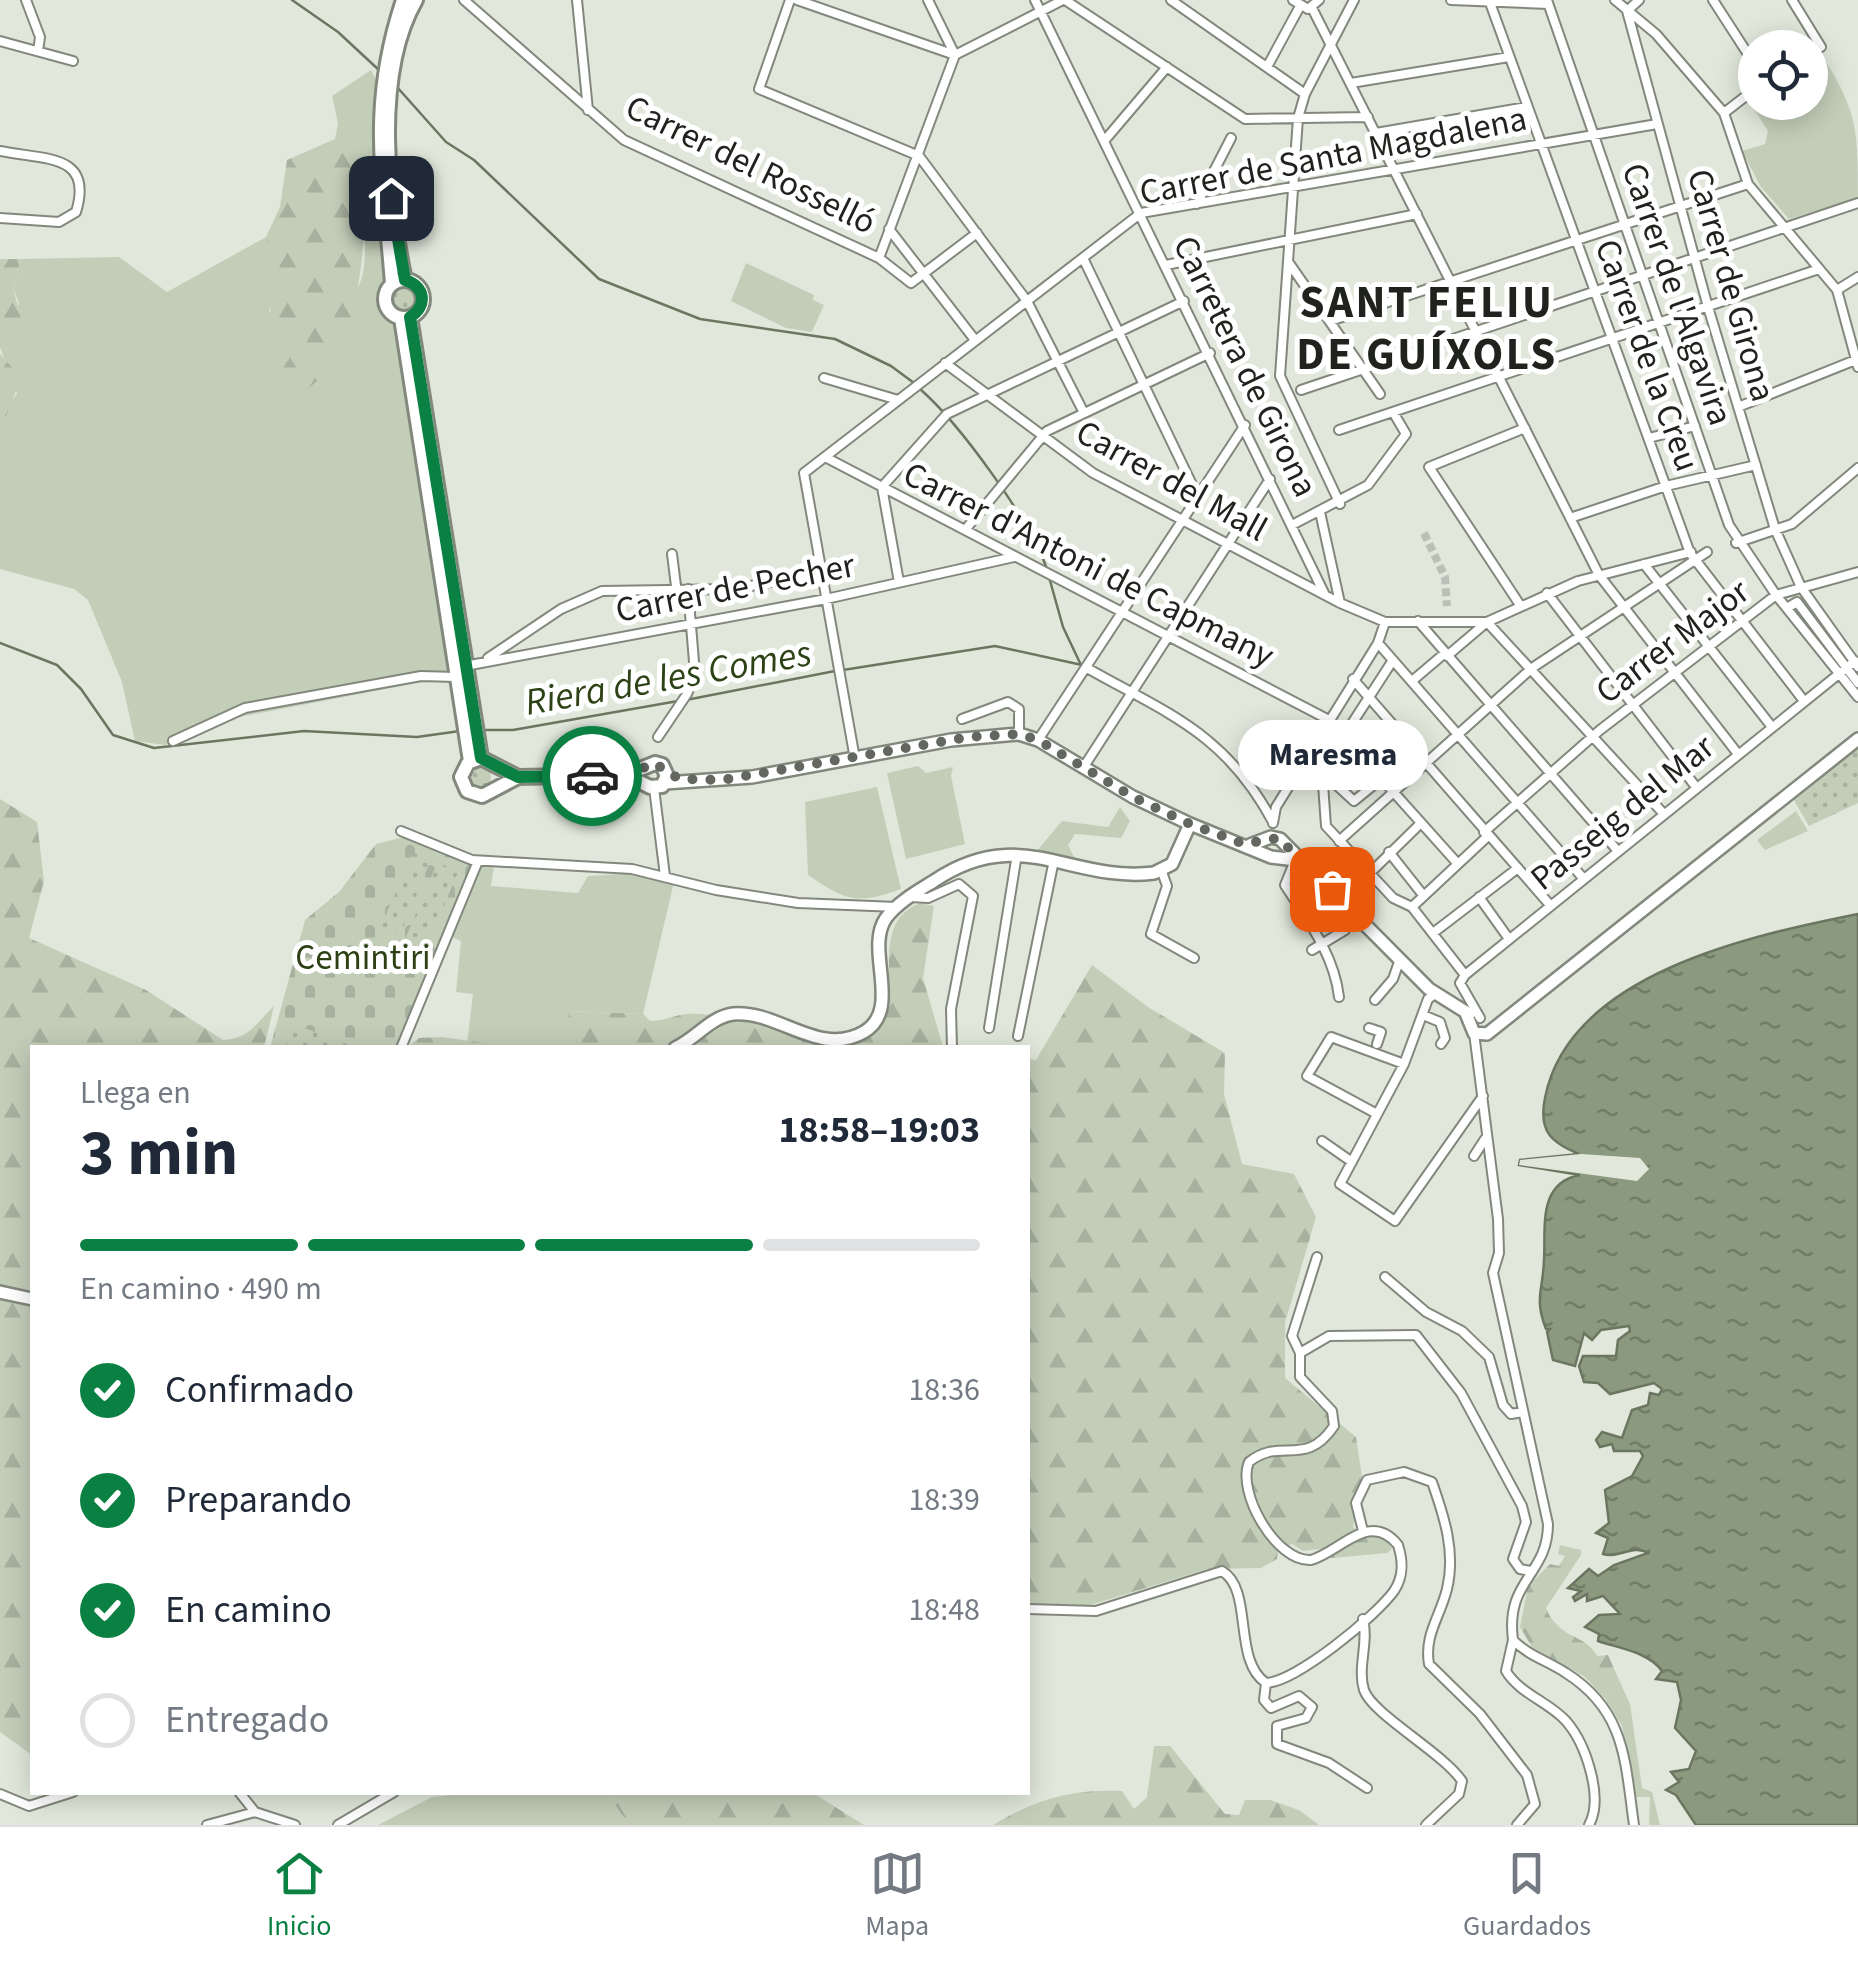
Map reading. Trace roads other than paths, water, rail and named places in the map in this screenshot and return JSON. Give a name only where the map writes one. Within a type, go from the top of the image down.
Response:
[{"type":"main road","points":[[402,0],[386,100],[398,282],[385,304],[405,318],[458,670],[476,760]]},
{"type":"main road","points":[[394,47],[416,0]]},
{"type":"main road","points":[[398,282],[416,285],[422,296],[420,309],[405,318]]},
{"type":"main road","points":[[476,760],[460,777],[466,791],[485,796],[497,785],[518,777],[752,777],[969,737],[1019,734],[1038,740],[1190,824],[1248,845],[1272,845],[1300,859],[1435,994],[1465,1011],[1480,1030],[1504,1016],[1856,742]]},
{"type":"main road","points":[[476,760],[518,777]]},
{"type":"main road","points":[[496,767],[497,785]]},
{"type":"main road","points":[[680,1045],[728,1014],[758,1016],[826,1039],[861,1034],[876,1022],[882,1007],[882,924],[910,896],[964,862],[1018,854],[1136,874],[1162,872],[1172,864],[1190,824]]},
{"type":"main road","points":[[0,1292],[30,1299]]},
{"type":"street","points":[[26,0],[40,36],[38,51]]},
{"type":"street","name":"Carrer del Rosselló","points":[[464,0],[588,111],[644,150],[879,258],[910,283],[924,273]]},
{"type":"street","points":[[576,0],[588,111]]},
{"type":"street","points":[[955,55],[793,0],[758,89],[919,156],[1027,301],[1084,413]]},
{"type":"street","points":[[928,0],[955,55]]},
{"type":"street","name":"Carretera de Girona","points":[[1035,0],[1326,595]]},
{"type":"street","points":[[879,258],[955,55],[1064,0],[1245,119],[1368,117]]},
{"type":"street","points":[[1171,0],[1304,94]]},
{"type":"street","points":[[1312,8],[1319,0]]},
{"type":"street","points":[[1340,504],[1280,376],[1298,118],[1304,94],[1354,0]]},
{"type":"street","points":[[1451,0],[1548,2]]},
{"type":"street","points":[[1614,0],[1656,34],[1724,113],[1748,184],[1837,290],[1857,362],[1738,408]]},
{"type":"street","points":[[1627,10],[1639,0]]},
{"type":"street","points":[[1713,0],[1738,39]]},
{"type":"street","points":[[1792,0],[1811,30]]},
{"type":"street","name":"Carrer de la Creu","points":[[1489,1],[1695,556],[1804,701]]},
{"type":"street","name":"Carrer de l'Algavira","points":[[1548,2],[1736,543],[1787,608],[1851,666]]},
{"type":"street","points":[[1267,67],[1296,4],[1312,8],[1599,575],[1738,754]]},
{"type":"street","name":"Carrer de Girona","points":[[1627,10],[1708,307],[1776,529],[1801,587],[1851,666]]},
{"type":"street","points":[[0,41],[73,61]]},
{"type":"street","points":[[1351,84],[1509,57]]},
{"type":"street","points":[[1105,140],[1167,67]]},
{"type":"street","points":[[1724,113],[1738,102]]},
{"type":"street","points":[[1376,134],[1527,107]]},
{"type":"street","name":"Carrer de Santa Magdalena","points":[[818,557],[804,473],[1141,214],[1657,124]]},
{"type":"street","points":[[1197,204],[1231,138]]},
{"type":"street","points":[[0,152],[68,164],[80,174],[83,189],[76,212],[59,222],[0,218]]},
{"type":"street","points":[[1330,321],[1748,184]]},
{"type":"street","points":[[1301,390],[1858,203]]},
{"type":"street","points":[[1166,265],[1417,214]]},
{"type":"street","points":[[889,229],[975,340]]},
{"type":"street","points":[[924,273],[977,233]]},
{"type":"street","points":[[1083,258],[1198,498]]},
{"type":"street","points":[[1290,262],[1380,394]]},
{"type":"street","points":[[1339,430],[1818,269]]},
{"type":"street","points":[[1837,290],[1858,277]]},
{"type":"street","points":[[898,582],[882,488],[944,416],[1184,301]]},
{"type":"street","points":[[965,530],[1042,437],[1210,353]]},
{"type":"street","name":"Carrer del Mall","points":[[945,363],[1094,473],[1340,603],[1385,622]]},
{"type":"street","points":[[824,378],[898,400]]},
{"type":"street","points":[[1292,525],[1340,504],[1368,485],[1406,434],[1393,412]]},
{"type":"street","points":[[1038,740],[1245,424]]},
{"type":"street","points":[[1649,438],[1695,426]]},
{"type":"street","points":[[1520,606],[1429,467],[1524,428]]},
{"type":"street","name":"Carrer d'Antoni de Capmany","points":[[825,457],[1329,720],[1458,864]]},
{"type":"street","points":[[1570,518],[1666,486],[1756,464]]},
{"type":"street","points":[[1736,543],[1814,510],[1858,468]]},
{"type":"street","points":[[1084,768],[1270,479]]},
{"type":"street","points":[[1320,512],[1340,603]]},
{"type":"street","points":[[1412,681],[1482,623],[1547,593],[1599,575],[1707,552]]},
{"type":"street","points":[[672,554],[676,586]]},
{"type":"street","name":"Carrer de Pecher","points":[[172,741],[245,708],[826,598],[1014,556]]},
{"type":"street","points":[[1339,841],[1532,669],[1695,556]]},
{"type":"street","points":[[458,670],[501,652],[562,609],[602,591],[736,589],[807,574],[818,557]]},
{"type":"street","points":[[818,557],[837,678],[855,759]]},
{"type":"street","points":[[1644,564],[1772,726]]},
{"type":"street","name":"Carrer Major","points":[[1412,908],[1518,803],[1597,734],[1776,595],[1858,572]]},
{"type":"street","points":[[658,737],[687,694],[695,674],[688,589]]},
{"type":"street","points":[[1547,593],[1696,787]]},
{"type":"street","points":[[1787,608],[1808,596]]},
{"type":"street","points":[[1797,602],[1851,666],[1858,682]]},
{"type":"street","points":[[1447,608],[1448,621]]},
{"type":"street","points":[[1272,845],[1276,807],[1378,643],[1385,622],[1482,623],[1597,734],[1663,813]]},
{"type":"street","points":[[1418,622],[1618,850]]},
{"type":"street","points":[[1378,643],[1583,878]]},
{"type":"street","points":[[1393,660],[1322,770],[1326,826],[1392,898],[1412,908],[1465,975],[1460,983],[1480,1030],[1485,1139],[1499,1253],[1493,1273],[1548,1524],[1546,1556],[1518,1587],[1506,1672],[1512,1682],[1554,1710],[1574,1733],[1595,1790],[1596,1806],[1589,1825]]},
{"type":"street","points":[[1851,666],[1858,697]]},
{"type":"street","name":"Passeig del Mar","points":[[1465,975],[1851,666]]},
{"type":"street","points":[[1086,668],[1211,739],[1243,772],[1273,822]]},
{"type":"street","points":[[1354,679],[1550,905]]},
{"type":"street","points":[[962,719],[1008,702],[1019,708],[1019,734]]},
{"type":"street","points":[[1306,757],[1354,801],[1381,779]]},
{"type":"street","points":[[659,779],[664,876]]},
{"type":"street","points":[[1369,874],[1420,823]]},
{"type":"street","points":[[401,831],[478,861],[632,869],[716,890],[798,903],[896,907]]},
{"type":"street","points":[[1388,852],[1423,895]]},
{"type":"street","points":[[989,1028],[1018,854]]},
{"type":"street","points":[[1300,859],[1285,884],[1336,973],[1338,997]]},
{"type":"street","points":[[1018,1036],[1054,860]]},
{"type":"street","points":[[402,1045],[478,861]]},
{"type":"street","points":[[1433,933],[1518,868]]},
{"type":"street","points":[[1162,872],[1168,886],[1151,934],[1194,958]]},
{"type":"street","points":[[910,896],[928,898],[959,884],[974,896],[951,1009],[952,1045]]},
{"type":"street","points":[[1480,897],[1509,939]]},
{"type":"street","points":[[1312,950],[1345,930]]},
{"type":"street","points":[[1376,1000],[1393,978],[1400,959]]},
{"type":"street","points":[[1435,994],[1428,999],[1404,1064],[1340,1184],[1386,1220],[1395,1221],[1483,1096]]},
{"type":"street","points":[[1422,1015],[1440,1022],[1445,1038],[1441,1044]]},
{"type":"street","points":[[1369,1028],[1381,1032],[1378,1044]]},
{"type":"street","points":[[1377,1114],[1307,1076],[1331,1037],[1404,1064]]},
{"type":"street","points":[[1474,1156],[1485,1139]]},
{"type":"street","points":[[1322,1141],[1352,1162]]},
{"type":"street","points":[[1266,1683],[1284,1682],[1302,1671],[1393,1593],[1402,1569],[1393,1538],[1380,1531],[1363,1530],[1318,1558],[1302,1560],[1271,1536],[1245,1484],[1249,1462],[1258,1455],[1310,1450],[1323,1443],[1334,1426],[1332,1411],[1300,1377],[1300,1353],[1292,1336],[1317,1257]]},
{"type":"street","points":[[1385,1277],[1426,1312],[1462,1331],[1489,1357],[1503,1405],[1510,1414],[1524,1412]]},
{"type":"street","points":[[1300,1353],[1329,1336],[1404,1332],[1424,1342],[1470,1408],[1522,1506],[1526,1522],[1513,1559],[1520,1569],[1531,1571]]},
{"type":"street","points":[[1363,1530],[1356,1503],[1368,1480],[1404,1472],[1432,1482],[1451,1558],[1447,1590],[1430,1630],[1428,1664],[1480,1714],[1527,1774],[1535,1804],[1517,1825]]},
{"type":"street","points":[[1030,1609],[1096,1611],[1222,1572],[1235,1584],[1252,1666],[1266,1683],[1264,1700],[1270,1708],[1299,1696],[1312,1707],[1306,1718],[1277,1726],[1277,1744],[1329,1763],[1367,1788]]},
{"type":"street","points":[[1363,1619],[1367,1638],[1362,1676],[1366,1694],[1445,1760],[1462,1780],[1458,1794],[1426,1825]]},
{"type":"street","points":[[1513,1640],[1525,1652],[1565,1672],[1602,1705],[1628,1760],[1634,1825]]},
{"type":"street","points":[[0,1794],[29,1806],[64,1795]]},
{"type":"street","points":[[242,1795],[250,1811]]},
{"type":"street","points":[[338,1825],[389,1795]]},
{"type":"street","points":[[207,1825],[250,1811],[296,1825]]},
{"type":"water","points":[[1858,914],[1858,1825],[1696,1825],[1676,1795],[1666,1790],[1679,1782],[1671,1772],[1689,1769],[1696,1751],[1675,1728],[1681,1700],[1677,1682],[1656,1679],[1662,1671],[1641,1655],[1598,1641],[1599,1634],[1585,1627],[1599,1615],[1620,1614],[1603,1596],[1587,1601],[1587,1594],[1575,1601],[1573,1597],[1581,1591],[1568,1588],[1589,1569],[1598,1576],[1614,1565],[1648,1553],[1637,1550],[1603,1554],[1608,1538],[1596,1533],[1609,1523],[1605,1490],[1632,1476],[1643,1456],[1640,1451],[1614,1451],[1612,1444],[1600,1447],[1596,1440],[1602,1432],[1622,1438],[1632,1410],[1648,1405],[1650,1393],[1659,1395],[1662,1389],[1654,1383],[1610,1394],[1598,1383],[1584,1382],[1579,1366],[1583,1356],[1616,1356],[1618,1340],[1630,1331],[1629,1326],[1601,1330],[1592,1340],[1584,1333],[1575,1366],[1553,1360],[1547,1332],[1550,1329],[1546,1329],[1540,1302],[1545,1221],[1550,1197],[1557,1187],[1580,1175],[1519,1165],[1520,1160],[1579,1154],[1549,1135],[1544,1120],[1545,1098],[1561,1055],[1589,1019],[1627,990],[1720,948]]},
{"type":"waterway","points":[[292,0],[338,32],[380,71]]},
{"type":"waterway","points":[[397,87],[446,142],[474,160],[599,279],[700,319],[835,339],[891,366],[914,383]]},
{"type":"waterway","points":[[920,389],[992,473],[1047,569]]},
{"type":"waterway","points":[[1049,577],[1063,627],[1080,663]]},
{"type":"waterway","name":"Riera de les Comes","points":[[0,643],[57,665],[81,689],[113,735],[154,748],[304,731],[417,737],[460,731]]},
{"type":"waterway","name":"Riera de les Comes","points":[[843,670],[995,646],[1082,665]]},
{"type":"waterway","name":"Riera de les Comes","points":[[686,700],[835,671]]},
{"type":"waterway","name":"Riera de les Comes","points":[[483,730],[513,730],[678,701]]},
{"type":"tunnel","points":[[1424,533],[1445,577],[1447,606]]},
{"type":"place","name":"Maresma","points":[[1332,889]]},
{"type":"district","name":"SANT FELIU DE GUÍXOLS","points":[[1427,327]]},
{"type":"park label","name":"Cemintiri","points":[[363,957]]}]
